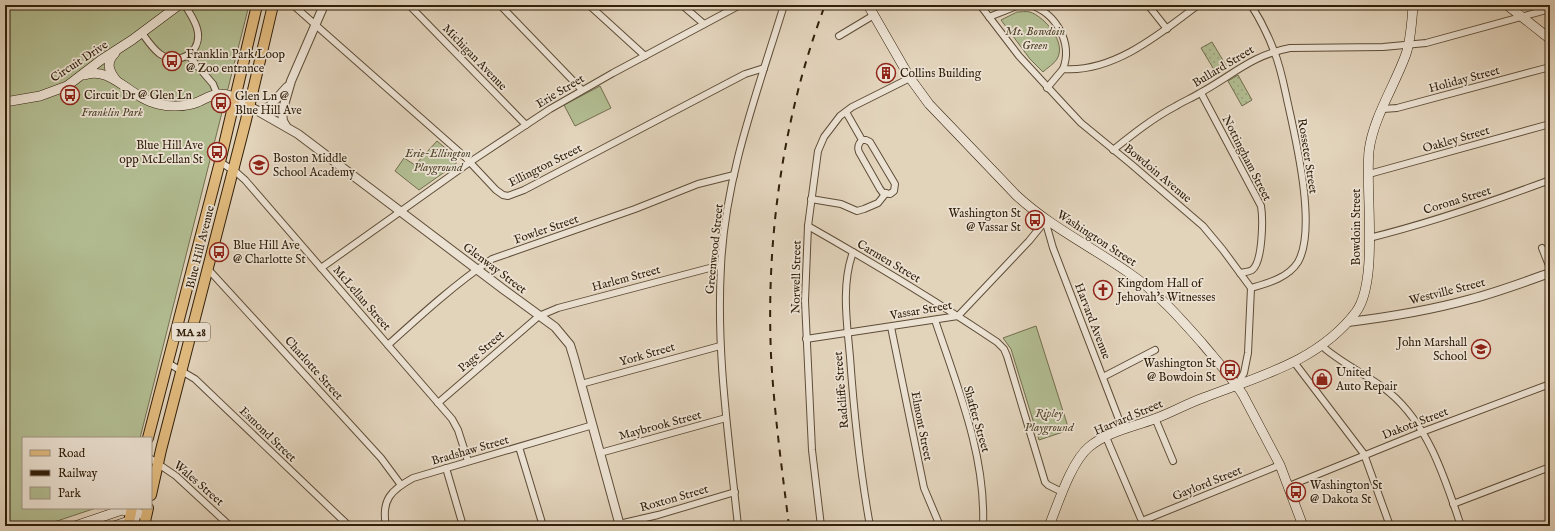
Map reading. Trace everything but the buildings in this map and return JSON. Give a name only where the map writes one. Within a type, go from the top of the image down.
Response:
[{"type":"main road","name":"Circuit Drive","points":[[5,102],[32,98],[55,92],[67,86],[179,5]]},
{"type":"main road","name":"Blue Hill Avenue","points":[[148,437],[220,162],[257,5]]},
{"type":"main road","name":"Blue Hill Avenue","points":[[152,486],[155,461],[182,370],[274,5]]},
{"type":"main road","name":"Washington Street","points":[[868,5],[910,78],[928,104],[1016,195],[1046,220],[1124,269],[1152,290],[1168,304],[1193,332],[1237,385],[1280,465],[1303,526]]},
{"type":"main road","name":"Bowdoin Street","points":[[1237,385],[1294,362],[1322,346],[1348,322],[1357,310],[1367,285],[1369,238],[1369,151],[1383,109],[1399,72],[1408,46],[1413,5]]},
{"type":"main road","points":[[1507,5],[1550,39]]},
{"type":"main road","points":[[119,49],[112,56],[108,65],[111,74],[119,83]]},
{"type":"main road","points":[[81,76],[91,72],[107,75],[142,99],[169,106],[192,104],[218,94],[223,94],[235,98],[249,106]]},
{"type":"main road","name":"Harvard Street","points":[[1049,526],[1062,492],[1076,464],[1089,447],[1106,437],[1237,385]]},
{"type":"main road","points":[[75,526],[122,510],[130,517]]},
{"type":"main road","points":[[114,526],[130,517],[147,512],[144,526]]},
{"type":"street","points":[[142,33],[160,54],[176,59],[184,58],[196,48],[199,39],[197,25],[185,5]]},
{"type":"street","name":"Ellington Street","points":[[293,5],[470,162],[496,190],[503,195],[508,196],[515,194],[745,74],[764,68]]},
{"type":"street","points":[[287,126],[283,120],[282,112],[291,81],[324,5]]},
{"type":"street","name":"Michigan Avenue","points":[[409,5],[526,125]]},
{"type":"street","points":[[500,5],[582,90]]},
{"type":"street","points":[[589,5],[646,56]]},
{"type":"street","points":[[682,5],[704,24]]},
{"type":"street","name":"Erie Street","points":[[321,268],[470,162],[526,125],[582,90],[740,5]]},
{"type":"street","name":"Greenwood Street","points":[[738,526],[720,346],[721,265],[726,220],[734,175],[764,68],[784,5]]},
{"type":"street","name":"Bowdoin Avenue","points":[[980,5],[1019,56],[1047,88],[1081,123],[1203,226],[1251,288]]},
{"type":"street","points":[[989,17],[1019,5]]},
{"type":"street","points":[[1030,5],[1038,8],[1048,15],[1059,29],[1065,41],[1067,53],[1063,69],[1047,88]]},
{"type":"street","points":[[1148,5],[1166,30]]},
{"type":"street","points":[[1063,69],[1076,70],[1105,62],[1146,44],[1198,5]]},
{"type":"street","name":"Rosseter Street","points":[[1251,5],[1258,16],[1274,51],[1282,78],[1299,157],[1304,198],[1304,243],[1302,252],[1292,270],[1271,282],[1251,288]]},
{"type":"street","name":"Bullard Street","points":[[1113,150],[1136,131],[1175,106],[1201,93],[1253,60],[1274,51],[1290,48],[1408,46],[1426,43],[1550,9]]},
{"type":"street","points":[[839,36],[874,15]]},
{"type":"street","points":[[188,55],[215,88],[218,94]]},
{"type":"street","name":"Holiday Street","points":[[1383,109],[1397,108],[1550,67]]},
{"type":"street","name":"Norwell Street","points":[[820,526],[812,450],[805,300],[808,226],[818,151],[830,127],[846,112],[910,78]]},
{"type":"street","points":[[259,111],[269,107],[291,81]]},
{"type":"street","name":"Nottingham Street","points":[[1201,93],[1261,206],[1262,237],[1256,265],[1252,270],[1240,273]]},
{"type":"street","name":"Glenway Street","points":[[249,106],[287,126],[539,316],[555,326],[570,345],[620,525]]},
{"type":"street","points":[[846,112],[862,140]]},
{"type":"street","name":"Oakley Street","points":[[1369,174],[1550,124]]},
{"type":"street","points":[[862,140],[870,142],[895,184],[894,191],[890,194],[883,193],[880,189],[859,152],[857,148],[858,144],[862,140]]},
{"type":"street","name":"McLellan Street","points":[[220,162],[245,180],[438,402],[456,424],[468,461]]},
{"type":"street","name":"Fowler Street","points":[[388,345],[438,300],[492,259],[635,209],[698,184],[734,175]]},
{"type":"street","name":"Corona Street","points":[[1369,238],[1391,233],[1497,200],[1550,180]]},
{"type":"street","points":[[811,200],[841,204],[857,211],[864,210],[878,203],[886,193]]},
{"type":"street","name":"Vassar Street","points":[[806,339],[958,316],[1029,241],[1046,220]]},
{"type":"street","name":"Harvard Avenue","points":[[1046,220],[1054,248],[1123,430]]},
{"type":"street","name":"Carmen Street","points":[[808,226],[958,316],[997,342],[1004,349],[1015,380],[1045,482],[1048,486],[1062,492]]},
{"type":"street","points":[[1542,248],[1550,268]]},
{"type":"street","name":"Radcliffe Street","points":[[853,252],[847,278],[846,302],[858,454],[870,526]]},
{"type":"street","name":"Harlem Street","points":[[539,316],[558,308],[721,265]]},
{"type":"street","name":"Charlotte Street","points":[[208,269],[381,458],[401,485]]},
{"type":"street","name":"Westville Street","points":[[1348,322],[1434,309],[1472,299],[1550,273]]},
{"type":"street","points":[[1237,385],[1244,373],[1248,353],[1251,288]]},
{"type":"street","name":"Page Street","points":[[438,402],[539,316]]},
{"type":"street","name":"Shafter Street","points":[[935,320],[976,452],[982,488],[983,526]]},
{"type":"street","name":"Elmont Street","points":[[891,327],[924,488],[940,526]]},
{"type":"street","name":"York Street","points":[[581,384],[720,346]]},
{"type":"street","points":[[1322,346],[1346,365],[1390,393],[1407,410],[1422,432],[1437,460],[1461,526]]},
{"type":"street","points":[[1103,378],[1155,350]]},
{"type":"street","points":[[1294,362],[1364,454],[1390,526]]},
{"type":"street","name":"Esmond Street","points":[[168,363],[182,370],[200,384],[349,526]]},
{"type":"street","name":"Dakota Street","points":[[1289,486],[1364,454],[1550,384]]},
{"type":"street","name":"Maybrook Street","points":[[600,453],[726,418]]},
{"type":"street","points":[[1155,418],[1173,462]]},
{"type":"street","name":"Bradshaw Street","points":[[386,526],[385,510],[387,500],[392,492],[413,478],[592,425]]},
{"type":"street","points":[[1106,437],[1143,524]]},
{"type":"street","points":[[519,447],[542,526]]},
{"type":"street","name":"Wales Street","points":[[155,461],[176,476],[230,526]]},
{"type":"street","name":"Gaylord Street","points":[[1143,524],[1280,465]]},
{"type":"street","points":[[1453,504],[1550,467]]},
{"type":"street","points":[[446,468],[462,526]]},
{"type":"street","name":"Roxton Street","points":[[620,525],[734,492]]},
{"type":"green space","name":"Franklin Park","points":[[5,5],[249,5],[140,437],[22,437],[22,509],[93,509],[42,526],[5,526]]},
{"type":"green space","name":"Mt. Bowdoin Green","points":[[1017,12],[1030,12],[1036,15],[1048,25],[1057,38],[1059,53],[1057,59],[1043,72],[1030,59],[1001,20]]},
{"type":"green space","points":[[1212,42],[1227,67],[1216,73],[1201,48]]},
{"type":"green space","points":[[1238,75],[1252,100],[1242,106],[1228,81]]},
{"type":"green space","points":[[600,86],[611,108],[575,126],[564,105]]},
{"type":"green space","name":"Erie-Ellington Playground","points":[[437,141],[456,157],[456,164],[419,190],[395,171],[404,158],[415,165]]},
{"type":"green space","name":"Ripley Playground","points":[[1036,326],[1069,430],[1039,440],[1011,349],[1003,338]]},
{"type":"railway","points":[[789,526],[778,440],[772,376],[770,310],[771,266],[780,177],[788,134],[810,47],[825,5]]},
{"type":"place","name":"Franklin Park Loop @ Zoo entrance","points":[[172,61]]},
{"type":"place","name":"Collins Building","points":[[886,73]]},
{"type":"place","name":"Circuit Dr @ Glen Ln","points":[[70,95]]},
{"type":"place","name":"Glen Ln @ Blue Hill Ave","points":[[221,103]]},
{"type":"place","name":"Blue Hill Ave opp McLellan St","points":[[217,152]]},
{"type":"place","name":"Boston Middle School Academy","points":[[259,165]]},
{"type":"place","name":"Washington St @ Vassar St","points":[[1035,220]]},
{"type":"place","name":"Blue Hill Ave @ Charlotte St","points":[[219,252]]},
{"type":"place","name":"Kingdom Hall of Jehovah's Witnesses","points":[[1103,290]]},
{"type":"place","name":"John Marshall School","points":[[1481,349]]},
{"type":"place","name":"Washington St @ Bowdoin St","points":[[1230,370]]},
{"type":"place","name":"United Auto Repair","points":[[1322,379]]},
{"type":"place","name":"Washington St @ Dakota St","points":[[1296,492]]}]
